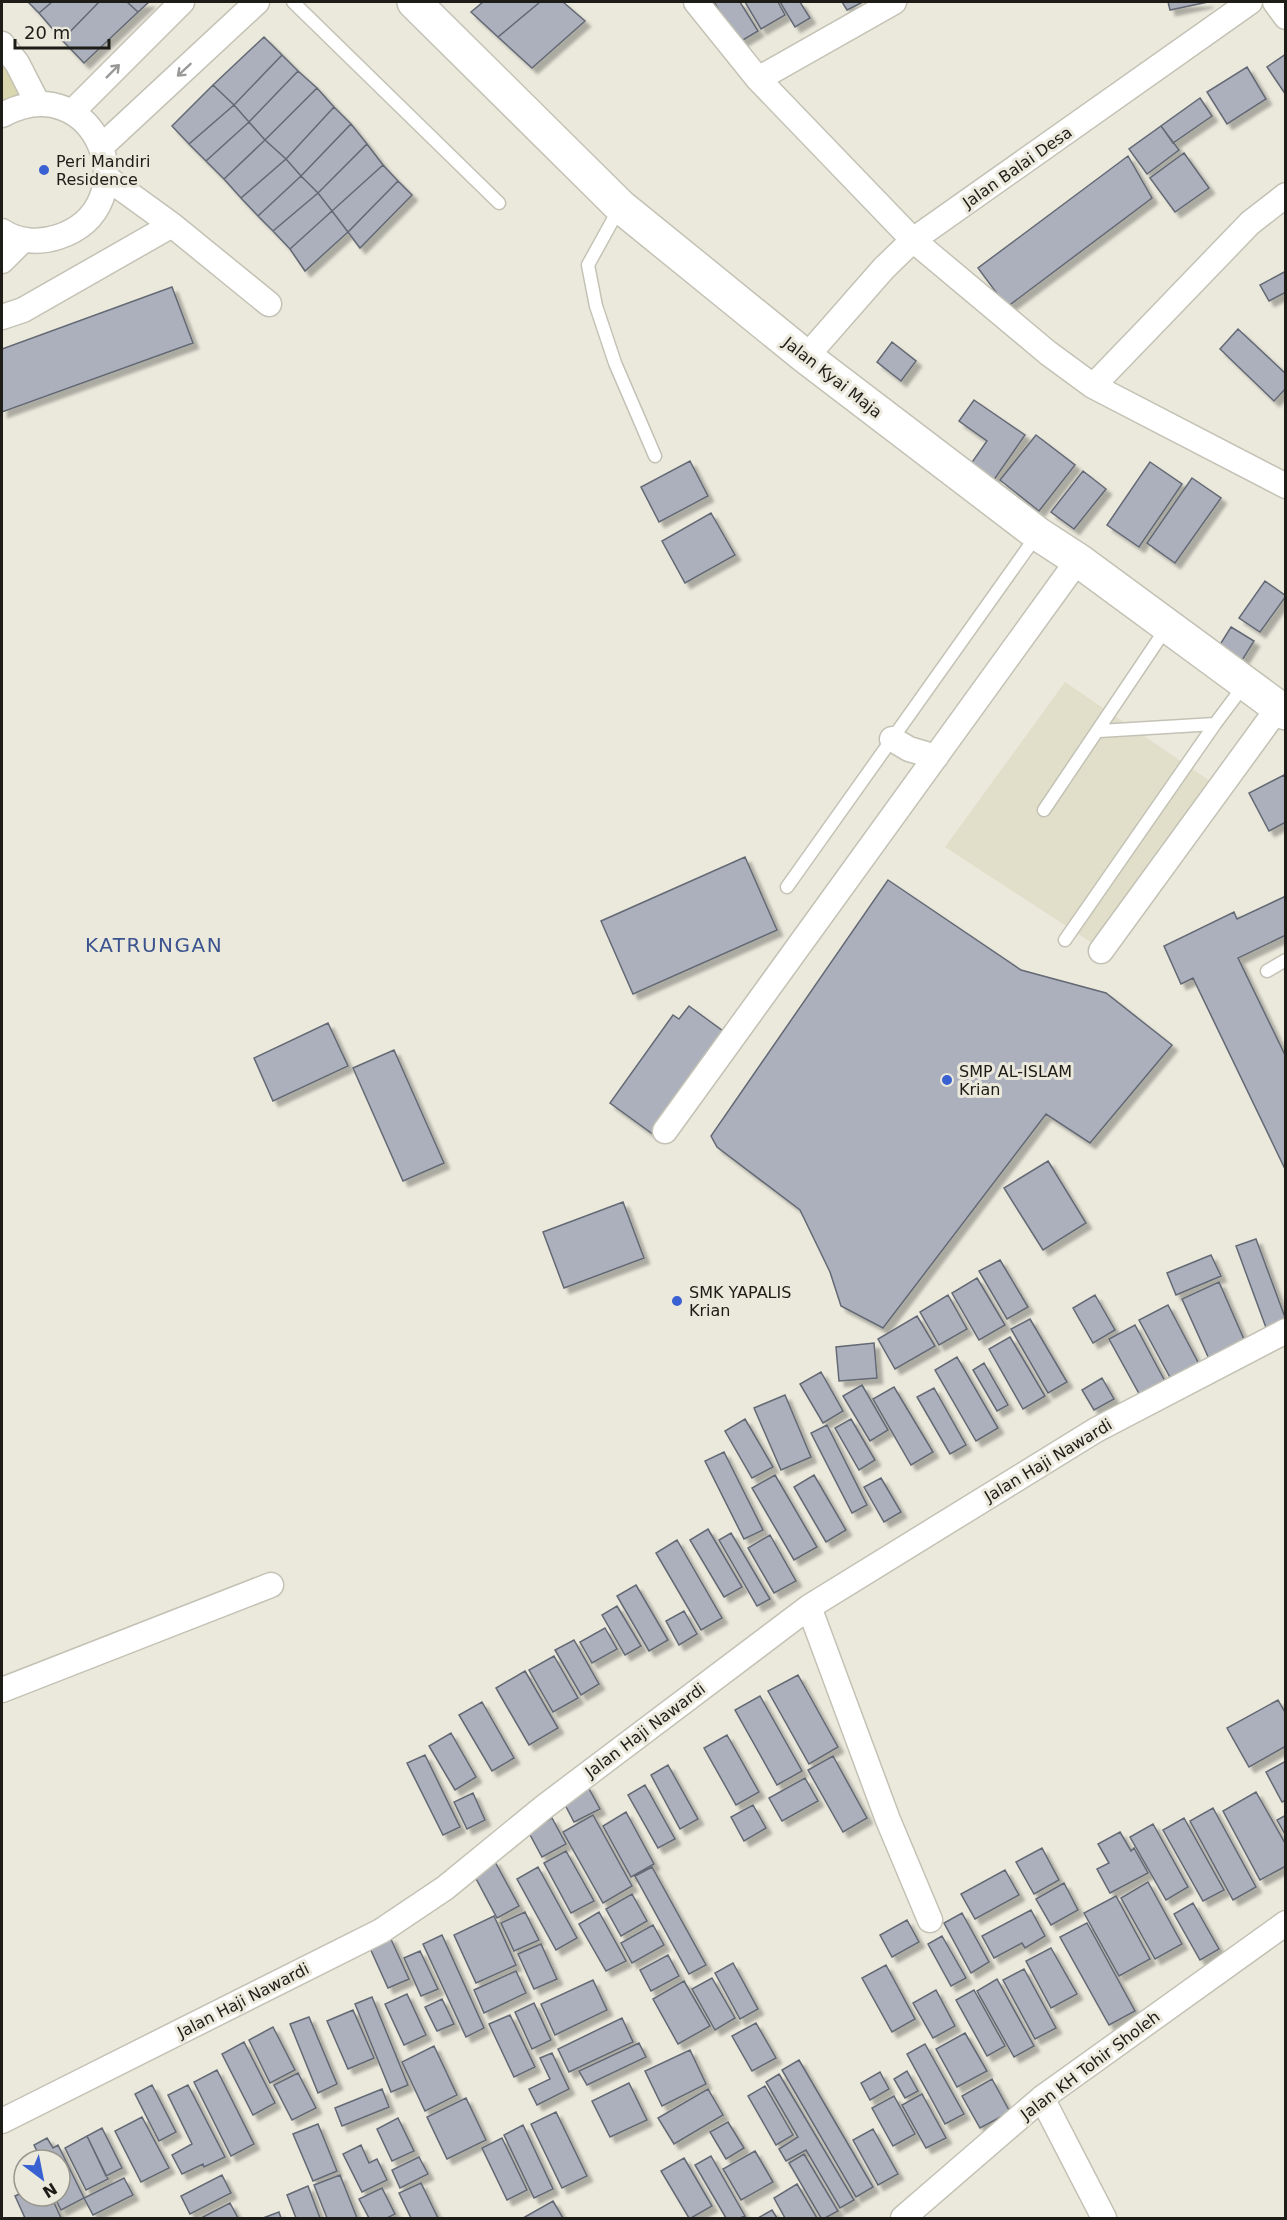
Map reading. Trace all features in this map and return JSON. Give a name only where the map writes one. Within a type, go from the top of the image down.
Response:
[{"type":"main road","name":"Jalan Kyai Maja","points":[[414,2],[620,206],[806,357],[1060,548],[1282,710]]},
{"type":"street","points":[[72,112],[182,2]]},
{"type":"street","points":[[102,146],[257,2]]},
{"type":"street","points":[[696,2],[758,79],[913,240],[1048,353],[1093,387],[1286,486]]},
{"type":"street","points":[[758,79],[894,2]]},
{"type":"street","name":"Jalan Balai Desa","points":[[806,357],[884,268],[913,240],[1250,2]]},
{"type":"street","points":[[1275,2],[1286,17]]},
{"type":"street","points":[[2,44],[17,63],[38,104]]},
{"type":"street","points":[[2,115],[16,107],[38,104],[56,106],[72,112],[90,126],[102,146],[107,178],[101,201],[88,220],[69,234],[46,241],[12,235],[2,261]]},
{"type":"street","points":[[107,178],[172,225],[269,304]]},
{"type":"street","points":[[1093,387],[1250,223],[1286,195]]},
{"type":"street","points":[[2,317],[22,310],[172,225]]},
{"type":"street","points":[[665,1131],[916,750],[1060,548]]},
{"type":"street","points":[[1101,951],[1282,710]]},
{"type":"street","name":"Jalan Haji Nawardi","points":[[2,2121],[381,1931],[445,1888],[544,1807],[809,1606],[1096,1430],[1286,1331]]},
{"type":"street","points":[[2,1690],[271,1585]]},
{"type":"street","points":[[809,1606],[888,1820],[930,1920]]},
{"type":"street","name":"Jalan KH Tohir Sholeh","points":[[903,2218],[1042,2098],[1286,1923]]},
{"type":"street","points":[[1042,2098],[1104,2218]]},
{"type":"lane","points":[[293,2],[499,203]]},
{"type":"lane","points":[[620,206],[588,265],[596,306],[612,353],[655,456]]},
{"type":"lane","points":[[787,887],[916,750],[1060,548]]},
{"type":"lane","points":[[1044,810],[1099,731],[1167,626]]},
{"type":"lane","points":[[1065,940],[1215,724],[1246,684]]},
{"type":"lane","points":[[1099,731],[1215,724]]},
{"type":"lane","points":[[1267,971],[1286,960]]},
{"type":"shaded area","points":[[2,44],[38,104],[2,116]]},
{"type":"shaded area","points":[[1065,682],[1210,781],[1092,943],[945,847]]},
{"type":"building","points":[[28,2],[52,2],[39,13]]},
{"type":"building","points":[[52,2],[99,2],[62,40],[39,13]]},
{"type":"building","points":[[99,2],[127,2],[138,12],[84,63],[62,40]]},
{"type":"building","points":[[127,2],[149,2],[138,12]]},
{"type":"building","points":[[483,2],[540,2],[498,37],[471,12]]},
{"type":"building","points":[[540,2],[563,2],[585,21],[532,68],[498,37]]},
{"type":"building","points":[[714,2],[740,2],[758,31],[738,43]]},
{"type":"building","points":[[745,2],[778,2],[785,15],[761,29]]},
{"type":"building","points":[[780,2],[800,2],[810,18],[795,27]]},
{"type":"building","points":[[842,2],[863,2],[847,10]]},
{"type":"building","points":[[1168,2],[1208,2],[1170,10]]},
{"type":"building","points":[[264,37],[282,55],[234,105],[213,85]]},
{"type":"building","points":[[1286,54],[1286,95],[1267,67]]},
{"type":"building","points":[[282,55],[298,71],[249,122],[234,105]]},
{"type":"building","points":[[1247,67],[1266,99],[1227,124],[1207,92]]},
{"type":"building","points":[[298,71],[317,88],[265,140],[249,122]]},
{"type":"building","points":[[213,85],[234,105],[189,144],[172,126]]},
{"type":"building","points":[[317,88],[334,107],[286,159],[265,140]]},
{"type":"building","points":[[1200,98],[1212,116],[1173,143],[1161,126]]},
{"type":"building","points":[[234,105],[249,122],[206,161],[189,144]]},
{"type":"building","points":[[334,107],[351,124],[301,176],[286,159]]},
{"type":"building","points":[[249,122],[265,140],[224,179],[206,161]]},
{"type":"building","points":[[351,124],[367,144],[318,193],[301,176]]},
{"type":"building","points":[[1161,126],[1179,150],[1147,174],[1129,149]]},
{"type":"building","points":[[265,140],[286,159],[241,198],[224,179]]},
{"type":"building","points":[[367,144],[383,165],[332,211],[318,193]]},
{"type":"building","points":[[1184,153],[1209,188],[1175,212],[1150,178]]},
{"type":"building","points":[[1128,156],[1152,198],[1007,307],[978,268]]},
{"type":"building","points":[[286,159],[301,176],[258,216],[241,198]]},
{"type":"building","points":[[383,165],[398,181],[348,232],[332,211]]},
{"type":"building","points":[[301,176],[318,193],[273,231],[258,216]]},
{"type":"building","points":[[398,181],[412,195],[360,248],[348,232]]},
{"type":"building","points":[[318,193],[332,211],[290,249],[273,231]]},
{"type":"building","points":[[332,211],[348,232],[305,271],[290,249]]},
{"type":"building","points":[[1286,271],[1286,292],[1269,301],[1260,285]]},
{"type":"building","points":[[172,287],[193,343],[2,412],[2,349]]},
{"type":"building","points":[[1238,329],[1286,374],[1286,388],[1274,401],[1220,349]]},
{"type":"building","points":[[892,342],[916,361],[901,381],[877,362]]},
{"type":"building","points":[[974,400],[1025,435],[991,484],[968,468],[987,441],[959,421]]},
{"type":"building","points":[[1036,435],[1075,465],[1039,511],[1000,480]]},
{"type":"building","points":[[690,461],[708,496],[659,522],[641,487]]},
{"type":"building","points":[[1150,462],[1182,484],[1139,547],[1107,525]]},
{"type":"building","points":[[1083,471],[1106,489],[1074,529],[1051,512]]},
{"type":"building","points":[[1192,478],[1221,498],[1175,563],[1147,543]]},
{"type":"building","points":[[711,513],[735,555],[685,583],[662,541]]},
{"type":"building","points":[[1265,581],[1286,596],[1260,632],[1239,618]]},
{"type":"building","points":[[1231,627],[1254,641],[1239,665],[1216,651]]},
{"type":"building","points":[[1284,775],[1286,778],[1286,822],[1269,831],[1249,793]]},
{"type":"building","points":[[745,857],[777,930],[633,994],[601,921]]},
{"type":"building","name":"SMP AL-ISLAM Krian","points":[[888,880],[1021,970],[1106,993],[1172,1045],[1090,1143],[1046,1114],[883,1328],[841,1306],[830,1272],[800,1210],[717,1147],[711,1136]]},
{"type":"building","points":[[1286,896],[1286,935],[1238,958],[1286,1057],[1285,1169],[1193,978],[1181,984],[1164,946],[1234,912],[1237,919]]},
{"type":"building","points":[[689,1006],[727,1034],[654,1135],[610,1103],[673,1015],[679,1019]]},
{"type":"building","points":[[328,1023],[348,1066],[273,1101],[254,1058]]},
{"type":"building","points":[[394,1050],[444,1163],[403,1181],[353,1068]]},
{"type":"building","points":[[1048,1161],[1086,1223],[1043,1250],[1004,1188]]},
{"type":"building","points":[[623,1202],[644,1258],[564,1288],[543,1232]]},
{"type":"building","points":[[1256,1239],[1286,1320],[1268,1333],[1236,1246]]},
{"type":"building","points":[[1211,1255],[1221,1276],[1176,1295],[1167,1273]]},
{"type":"building","points":[[1000,1260],[1028,1307],[1007,1319],[979,1271]]},
{"type":"building","points":[[977,1278],[1005,1325],[979,1340],[952,1293]]},
{"type":"building","points":[[1219,1282],[1246,1344],[1210,1361],[1182,1299]]},
{"type":"building","points":[[948,1295],[967,1329],[939,1345],[920,1312]]},
{"type":"building","points":[[1095,1295],[1115,1330],[1093,1343],[1073,1308]]},
{"type":"building","points":[[1168,1305],[1200,1366],[1172,1381],[1139,1320]]},
{"type":"building","points":[[917,1316],[935,1346],[895,1369],[878,1339]]},
{"type":"building","points":[[1030,1319],[1067,1382],[1048,1393],[1011,1329]]},
{"type":"building","points":[[1135,1325],[1167,1385],[1142,1399],[1109,1339]]},
{"type":"building","points":[[1010,1337],[1045,1396],[1023,1409],[989,1349]]},
{"type":"building","points":[[874,1343],[877,1378],[839,1381],[836,1347]]},
{"type":"building","points":[[957,1357],[998,1428],[976,1441],[935,1370]]},
{"type":"building","points":[[984,1363],[1008,1405],[997,1411],[973,1370]]},
{"type":"building","points":[[821,1372],[843,1411],[823,1423],[800,1384]]},
{"type":"building","points":[[1102,1378],[1114,1399],[1094,1410],[1082,1390]]},
{"type":"building","points":[[862,1385],[888,1430],[870,1441],[843,1396]]},
{"type":"building","points":[[894,1387],[933,1452],[911,1465],[873,1399]]},
{"type":"building","points":[[934,1388],[966,1445],[950,1454],[917,1397]]},
{"type":"building","points":[[785,1395],[811,1457],[781,1470],[754,1408]]},
{"type":"building","points":[[745,1419],[773,1467],[752,1478],[725,1431]]},
{"type":"building","points":[[851,1419],[875,1460],[859,1470],[835,1428]]},
{"type":"building","points":[[827,1425],[867,1505],[852,1513],[811,1433]]},
{"type":"building","points":[[724,1452],[763,1530],[744,1539],[705,1461]]},
{"type":"building","points":[[775,1475],[817,1547],[794,1560],[752,1488]]},
{"type":"building","points":[[814,1475],[846,1530],[826,1542],[794,1487]]},
{"type":"building","points":[[881,1478],[901,1512],[884,1522],[864,1487]]},
{"type":"building","points":[[708,1529],[742,1587],[724,1597],[690,1540]]},
{"type":"building","points":[[731,1533],[770,1599],[757,1606],[719,1540]]},
{"type":"building","points":[[770,1535],[796,1581],[774,1593],[748,1548]]},
{"type":"building","points":[[677,1540],[722,1618],[701,1630],[656,1553]]},
{"type":"building","points":[[636,1585],[668,1640],[649,1651],[617,1596]]},
{"type":"building","points":[[617,1606],[641,1646],[625,1655],[602,1615]]},
{"type":"building","points":[[684,1611],[697,1634],[679,1645],[666,1621]]},
{"type":"building","points":[[605,1628],[617,1649],[592,1663],[580,1642]]},
{"type":"building","points":[[574,1640],[599,1684],[581,1695],[555,1650]]},
{"type":"building","points":[[554,1656],[578,1698],[553,1712],[529,1670]]},
{"type":"building","points":[[525,1671],[558,1728],[529,1745],[496,1688]]},
{"type":"building","points":[[798,1675],[838,1747],[809,1764],[768,1691]]},
{"type":"building","points":[[760,1696],[802,1771],[777,1785],[735,1710]]},
{"type":"building","points":[[1278,1700],[1286,1714],[1286,1746],[1249,1767],[1227,1728]]},
{"type":"building","points":[[482,1702],[514,1758],[492,1771],[459,1715]]},
{"type":"building","points":[[451,1733],[476,1777],[455,1790],[429,1746]]},
{"type":"building","points":[[727,1735],[759,1792],[736,1805],[704,1748]]},
{"type":"building","points":[[425,1755],[460,1827],[443,1835],[407,1763]]},
{"type":"building","points":[[833,1756],[867,1818],[843,1832],[808,1770]]},
{"type":"building","points":[[1286,1761],[1286,1800],[1282,1802],[1266,1772]]},
{"type":"building","points":[[668,1765],[698,1819],[680,1829],[651,1775]]},
{"type":"building","points":[[805,1778],[818,1801],[782,1821],[769,1798]]},
{"type":"building","points":[[587,1785],[600,1809],[574,1822],[562,1799]]},
{"type":"building","points":[[645,1785],[675,1839],[658,1848],[628,1795]]},
{"type":"building","points":[[1256,1792],[1286,1845],[1286,1866],[1260,1880],[1223,1811]]},
{"type":"building","points":[[473,1793],[485,1820],[467,1829],[454,1802]]},
{"type":"building","points":[[753,1805],[766,1828],[744,1841],[731,1817]]},
{"type":"building","points":[[1213,1808],[1256,1887],[1233,1900],[1190,1821]]},
{"type":"building","points":[[626,1812],[654,1864],[631,1877],[603,1826]]},
{"type":"building","points":[[593,1815],[632,1886],[603,1903],[563,1832]]},
{"type":"building","points":[[1286,1815],[1286,1836],[1277,1820]]},
{"type":"building","points":[[552,1818],[566,1844],[542,1857],[528,1831]]},
{"type":"building","points":[[1184,1818],[1224,1890],[1203,1901],[1163,1830]]},
{"type":"building","points":[[1153,1824],[1188,1887],[1166,1900],[1130,1837]]},
{"type":"building","points":[[1120,1832],[1131,1851],[1134,1848],[1148,1873],[1110,1893],[1097,1869],[1109,1863],[1098,1844]]},
{"type":"building","points":[[1042,1848],[1059,1880],[1034,1894],[1016,1862]]},
{"type":"building","points":[[566,1851],[594,1901],[571,1913],[544,1863]]},
{"type":"building","points":[[494,1860],[519,1906],[497,1918],[472,1871]]},
{"type":"building","points":[[538,1867],[577,1938],[556,1950],[517,1879]]},
{"type":"building","points":[[652,1867],[706,1965],[689,1974],[635,1876]]},
{"type":"building","points":[[1005,1870],[1019,1895],[975,1919],[961,1894]]},
{"type":"building","points":[[1148,1882],[1182,1944],[1155,1959],[1121,1898]]},
{"type":"building","points":[[1064,1883],[1078,1910],[1051,1925],[1036,1899]]},
{"type":"building","points":[[632,1894],[647,1921],[621,1936],[606,1909]]},
{"type":"building","points":[[1116,1896],[1150,1959],[1119,1976],[1084,1913]]},
{"type":"building","points":[[1193,1903],[1219,1949],[1200,1960],[1174,1914]]},
{"type":"building","points":[[1031,1910],[1045,1936],[1025,1948],[1022,1943],[994,1958],[982,1936]]},
{"type":"building","points":[[525,1912],[539,1940],[514,1951],[501,1923]]},
{"type":"building","points":[[599,1912],[626,1961],[606,1971],[579,1924]]},
{"type":"building","points":[[962,1913],[989,1962],[971,1973],[944,1923]]},
{"type":"building","points":[[494,1916],[516,1965],[476,1983],[454,1935]]},
{"type":"building","points":[[907,1920],[919,1942],[892,1957],[880,1935]]},
{"type":"building","points":[[1087,1923],[1135,2011],[1109,2025],[1060,1937]]},
{"type":"building","points":[[653,1925],[664,1945],[632,1963],[621,1943]]},
{"type":"building","points":[[442,1935],[484,2028],[466,2037],[423,1944]]},
{"type":"building","points":[[942,1936],[966,1978],[951,1986],[928,1944]]},
{"type":"building","points":[[390,1937],[409,1979],[388,1988],[369,1946]]},
{"type":"building","points":[[541,1944],[557,1979],[534,1989],[518,1954]]},
{"type":"building","points":[[1051,1948],[1077,1994],[1051,2008],[1026,1961]]},
{"type":"building","points":[[420,1951],[438,1989],[421,1996],[404,1958]]},
{"type":"building","points":[[668,1955],[679,1976],[651,1991],[640,1970]]},
{"type":"building","points":[[733,1963],[758,2009],[740,2019],[715,1973]]},
{"type":"building","points":[[886,1965],[915,2019],[892,2032],[862,1978]]},
{"type":"building","points":[[1024,1969],[1056,2028],[1035,2039],[1003,1980]]},
{"type":"building","points":[[516,1971],[526,1993],[484,2013],[474,1990]]},
{"type":"building","points":[[712,1978],[735,2018],[715,2030],[692,1989]]},
{"type":"building","points":[[997,1979],[1034,2046],[1014,2057],[977,1991]]},
{"type":"building","points":[[593,1980],[607,2010],[555,2035],[541,2004]]},
{"type":"building","points":[[684,1981],[710,2026],[678,2044],[653,1999]]},
{"type":"building","points":[[936,1990],[955,2026],[933,2038],[913,2003]]},
{"type":"building","points":[[974,1990],[1005,2046],[987,2056],[956,2000]]},
{"type":"building","points":[[407,1994],[426,2035],[404,2045],[385,2004]]},
{"type":"building","points":[[372,1997],[408,2085],[391,2092],[355,2004]]},
{"type":"building","points":[[442,1999],[454,2024],[437,2031],[425,2007]]},
{"type":"building","points":[[534,2003],[551,2040],[532,2049],[515,2012]]},
{"type":"building","points":[[353,2010],[374,2058],[348,2069],[327,2021]]},
{"type":"building","points":[[510,2015],[535,2067],[514,2077],[489,2024]]},
{"type":"building","points":[[309,2017],[337,2084],[318,2093],[290,2024]]},
{"type":"building","points":[[622,2018],[633,2042],[569,2072],[558,2049]]},
{"type":"building","points":[[756,2023],[776,2058],[752,2071],[732,2036]]},
{"type":"building","points":[[273,2027],[295,2070],[270,2083],[249,2040]]},
{"type":"building","points":[[965,2033],[987,2071],[957,2087],[936,2049]]},
{"type":"building","points":[[244,2042],[275,2103],[253,2115],[222,2054]]},
{"type":"building","points":[[639,2043],[646,2057],[587,2085],[579,2071]]},
{"type":"building","points":[[925,2044],[964,2114],[945,2124],[907,2054]]},
{"type":"building","points":[[434,2046],[457,2095],[425,2111],[402,2062]]},
{"type":"building","points":[[690,2050],[706,2084],[662,2106],[645,2071]]},
{"type":"building","points":[[552,2053],[569,2089],[537,2105],[529,2089],[550,2079],[540,2058]]},
{"type":"building","points":[[799,2060],[873,2187],[856,2197],[782,2070]]},
{"type":"building","points":[[217,2070],[254,2144],[231,2156],[194,2082]]},
{"type":"building","points":[[907,2071],[918,2091],[905,2098],[894,2079]]},
{"type":"building","points":[[880,2072],[889,2089],[870,2100],[861,2083]]},
{"type":"building","points":[[298,2073],[316,2108],[292,2120],[274,2085]]},
{"type":"building","points":[[779,2074],[854,2200],[840,2208],[806,2150],[786,2161],[779,2149],[798,2137],[766,2082]]},
{"type":"building","points":[[992,2079],[1010,2112],[980,2128],[962,2096]]},
{"type":"building","points":[[629,2083],[647,2120],[610,2137],[592,2101]]},
{"type":"building","points":[[152,2085],[176,2132],[159,2141],[135,2094]]},
{"type":"building","points":[[188,2085],[225,2157],[182,2174],[172,2155],[192,2144],[168,2095]]},
{"type":"building","points":[[765,2086],[793,2135],[776,2145],[748,2096]]},
{"type":"building","points":[[382,2089],[389,2107],[342,2126],[335,2108]]},
{"type":"building","points":[[708,2089],[723,2115],[674,2144],[658,2118]]},
{"type":"building","points":[[922,2094],[946,2138],[926,2148],[902,2105]]},
{"type":"building","points":[[894,2096],[915,2134],[893,2146],[872,2108]]},
{"type":"building","points":[[466,2098],[486,2140],[447,2159],[427,2117]]},
{"type":"building","points":[[556,2112],[587,2176],[562,2188],[531,2124]]},
{"type":"building","points":[[142,2117],[169,2168],[141,2182],[115,2131]]},
{"type":"building","points":[[398,2118],[414,2151],[392,2161],[377,2129]]},
{"type":"building","points":[[728,2122],[744,2148],[726,2159],[710,2132]]},
{"type":"building","points":[[318,2124],[337,2171],[313,2181],[293,2134]]},
{"type":"building","points":[[523,2125],[553,2189],[534,2198],[504,2135]]},
{"type":"building","points":[[102,2128],[122,2168],[106,2176],[87,2136]]},
{"type":"building","points":[[873,2129],[898,2174],[878,2185],[853,2140]]},
{"type":"building","points":[[87,2136],[108,2179],[86,2190],[72,2162],[72,2148],[65,2148]]},
{"type":"building","points":[[47,2138],[53,2148],[36,2148],[34,2145]]},
{"type":"building","points":[[502,2138],[527,2190],[507,2200],[482,2148]]},
{"type":"building","points":[[361,2145],[369,2163],[377,2159],[387,2180],[362,2192],[343,2154]]},
{"type":"building","points":[[755,2151],[773,2182],[741,2200],[723,2169]]},
{"type":"building","points":[[804,2154],[838,2211],[825,2218],[821,2218],[789,2163]]},
{"type":"building","points":[[711,2156],[745,2216],[726,2218],[695,2165]]},
{"type":"building","points":[[419,2157],[428,2174],[400,2188],[392,2170]]},
{"type":"building","points":[[684,2158],[712,2206],[691,2218],[661,2171]]},
{"type":"building","points":[[72,2174],[84,2198],[72,2204]]},
{"type":"building","points":[[222,2175],[231,2193],[190,2214],[181,2196]]},
{"type":"building","points":[[340,2175],[357,2218],[327,2218],[314,2185]]},
{"type":"building","points":[[124,2178],[133,2195],[93,2215],[84,2198]]},
{"type":"building","points":[[421,2183],[438,2218],[411,2218],[399,2193]]},
{"type":"building","points":[[797,2184],[817,2218],[785,2218],[774,2198]]},
{"type":"building","points":[[308,2186],[320,2218],[296,2218],[287,2195]]},
{"type":"building","points":[[382,2188],[395,2214],[387,2218],[369,2218],[359,2199]]},
{"type":"building","points":[[553,2201],[563,2218],[523,2218]]},
{"type":"building","points":[[230,2203],[238,2218],[201,2218]]},
{"type":"building","points":[[20,2208],[56,2208],[61,2218],[25,2218]]},
{"type":"building","points":[[772,2210],[777,2218],[758,2218]]},
{"type":"building","points":[[279,2212],[281,2218],[263,2218]]},
{"type":"place","name":"Peri Mandiri Residence","points":[[44,170]]},
{"type":"place","name":"SMP AL-ISLAM Krian","points":[[947,1080]]},
{"type":"place","name":"SMK YAPALIS Krian","points":[[677,1301]]},
{"type":"district","name":"KATRUNGAN","points":[[154,945]]}]
